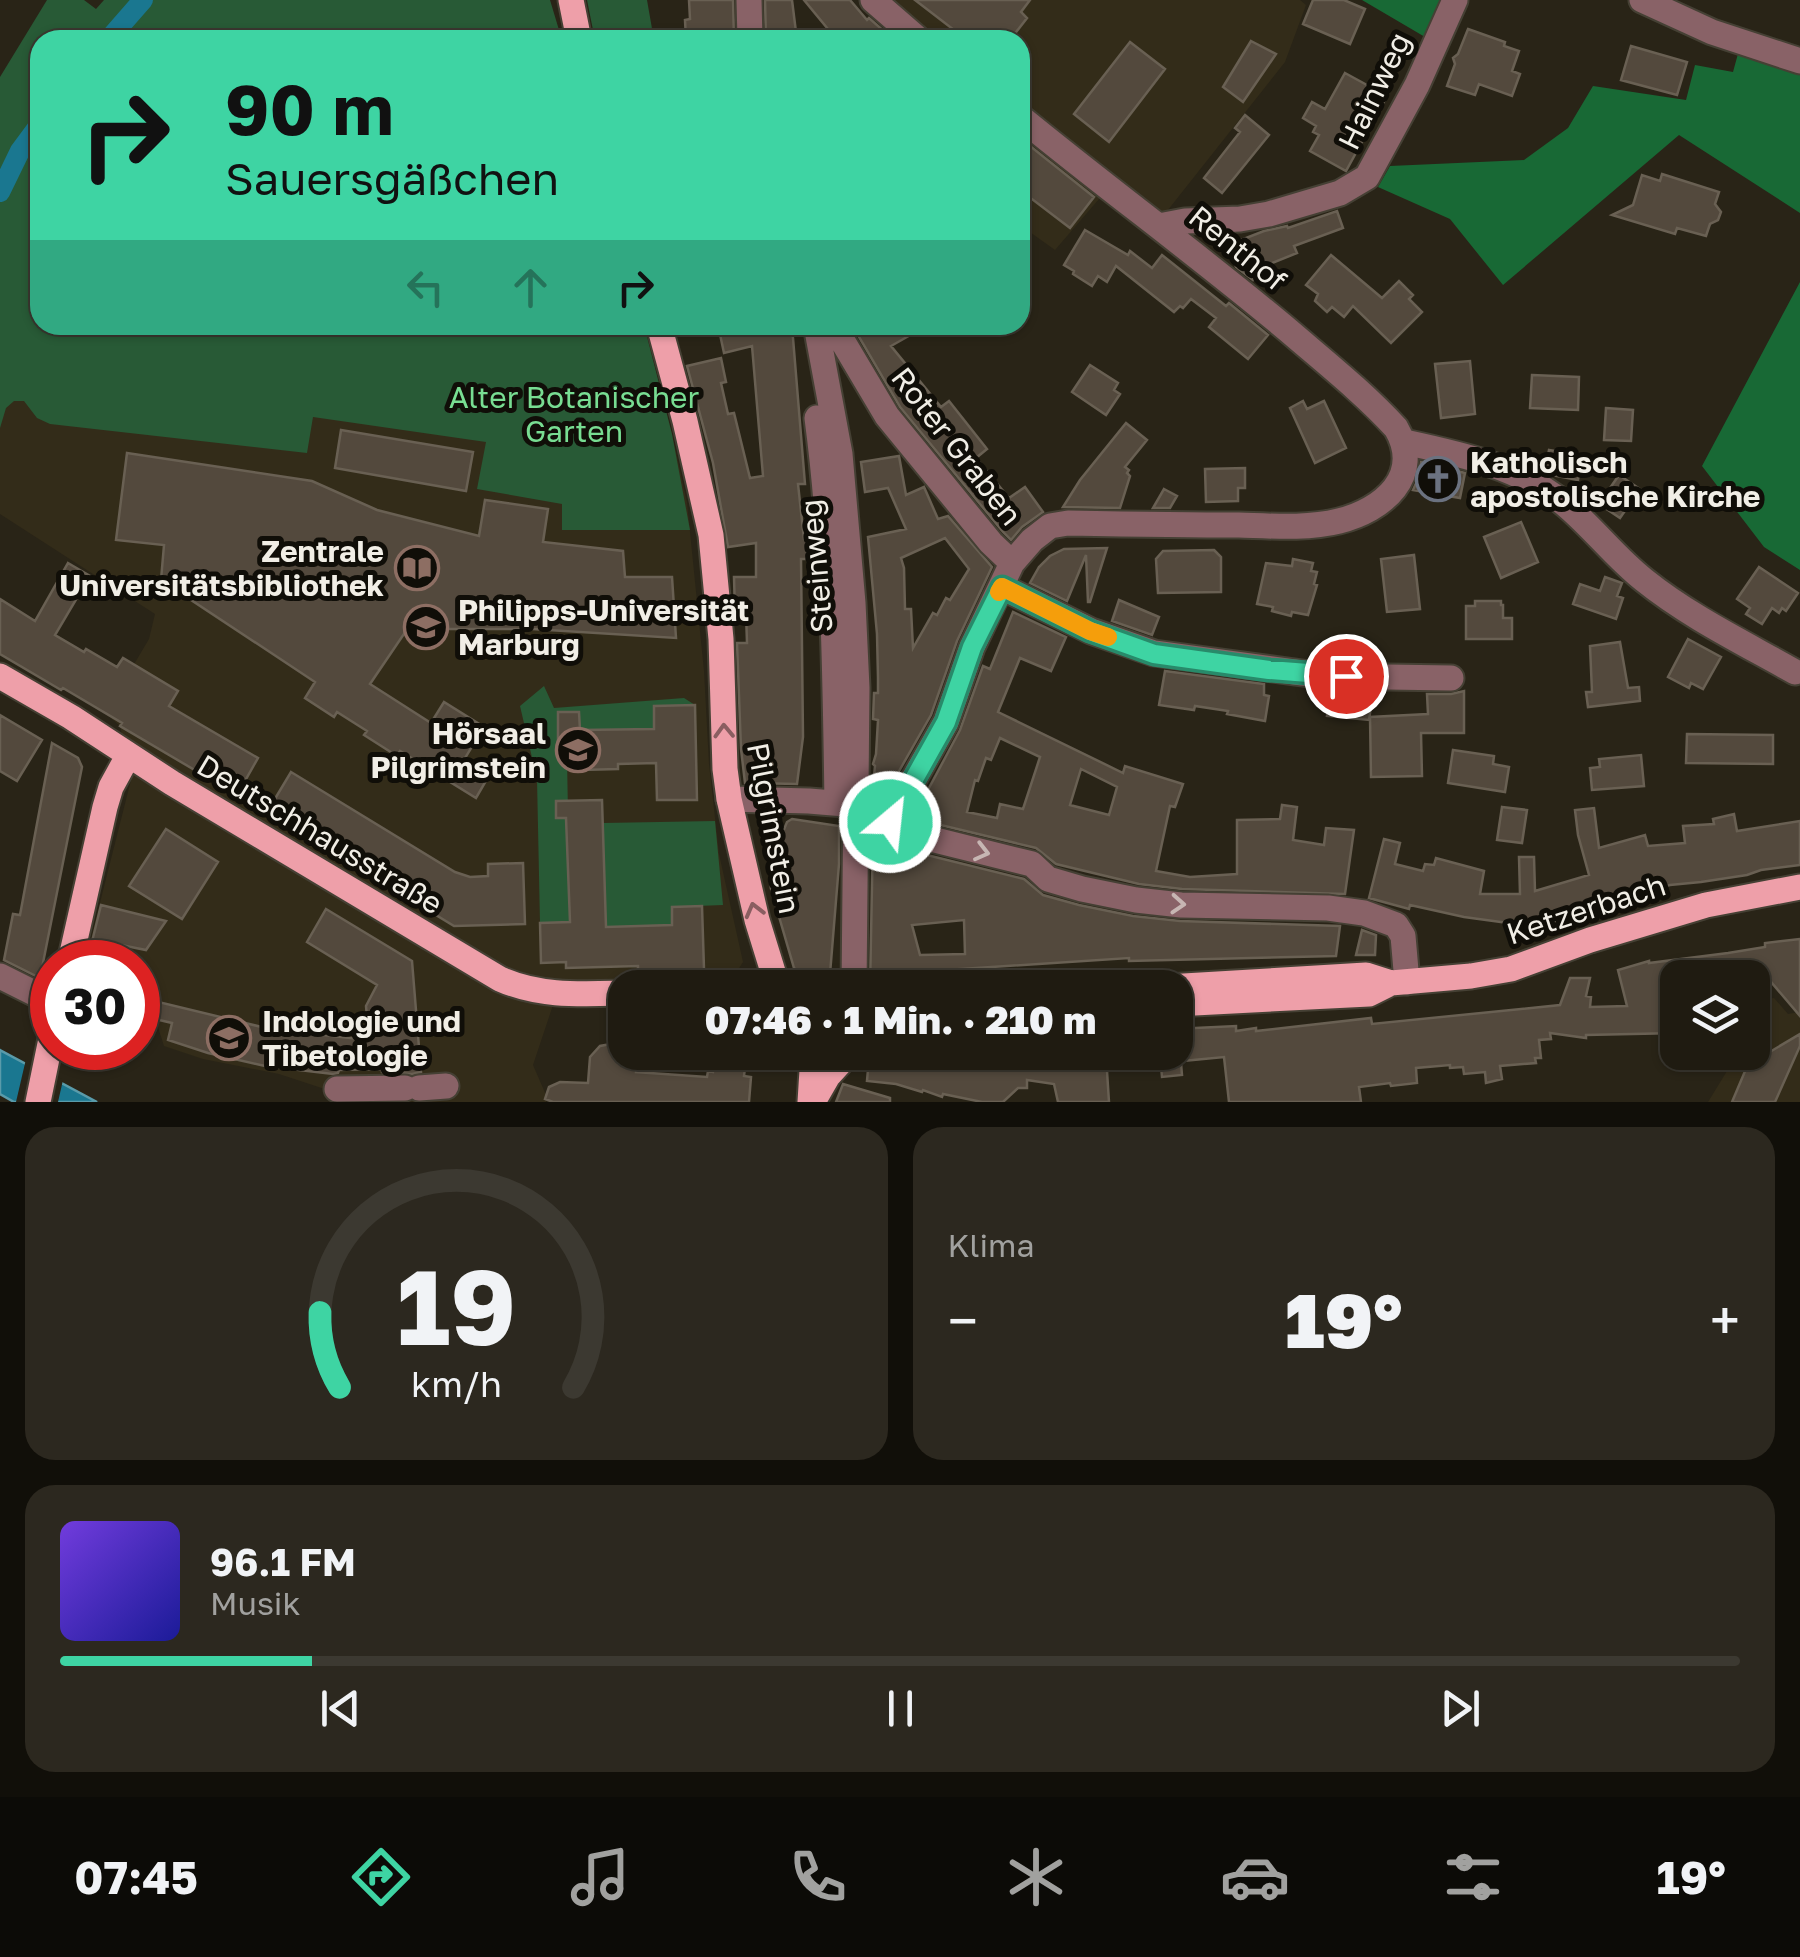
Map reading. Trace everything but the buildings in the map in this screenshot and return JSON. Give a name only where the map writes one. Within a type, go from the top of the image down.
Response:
[{"type":"main road","points":[[570,0],[578,30]]},
{"type":"main road","name":"Pilgrimstein","points":[[662,335],[711,535],[721,638],[724,769],[757,920],[772,970]]},
{"type":"main road","name":"Deutschhausstraße","points":[[0,676],[500,979],[531,990],[608,993]]},
{"type":"main road","points":[[75,940],[111,786],[128,756]]},
{"type":"main road","name":"Ketzerbach","points":[[1193,1003],[1368,994],[1399,982],[1510,969],[1706,904],[1800,887]]},
{"type":"main road","name":"Ketzerbach","points":[[1193,985],[1366,975],[1399,982]]},
{"type":"main road","points":[[38,1102],[44,1070]]},
{"type":"main road","points":[[812,1070],[812,1102]]},
{"type":"main road","points":[[812,1102],[834,1070]]},
{"type":"street","points":[[749,0],[750,30]]},
{"type":"street","points":[[873,0],[907,30]]},
{"type":"street","name":"Hainweg","points":[[1159,226],[1269,214],[1340,193],[1368,178],[1417,85],[1455,0]]},
{"type":"street","points":[[1642,0],[1712,32],[1800,61]]},
{"type":"street","name":"Renthof","points":[[1030,126],[1216,269],[1386,418],[1404,442]]},
{"type":"street","name":"Steinweg","points":[[818,335],[840,454],[858,688],[847,804],[853,970]]},
{"type":"street","name":"Roter Graben","points":[[840,335],[886,416],[991,544],[1007,575],[1090,631],[1154,654],[1324,676],[1450,678]]},
{"type":"street","points":[[811,375],[824,475],[847,804]]},
{"type":"street","points":[[890,822],[946,722],[972,647],[1007,575],[1032,540],[1050,526],[1291,526],[1339,521],[1376,506],[1391,495],[1406,460],[1404,442],[1468,456],[1528,481],[1568,506],[1655,589],[1702,621],[1795,672]]},
{"type":"street","points":[[729,799],[847,804],[919,836],[1032,864],[1048,879],[1136,900],[1364,913],[1396,925],[1403,936],[1399,982]]},
{"type":"street","points":[[0,976],[30,991]]},
{"type":"street","points":[[336,1089],[446,1086]]},
{"type":"shaded area","points":[[883,0],[1300,0],[1306,5],[1285,62],[1160,220],[1112,184],[1055,250],[1030,232],[1030,30],[919,30]]},
{"type":"shaded area","name":"Philipps-Universität Marburg","points":[[0,227],[30,300],[30,335],[647,335],[687,502],[719,854],[743,962],[738,970],[608,970],[608,981],[560,984],[533,1065],[546,1102],[349,1102],[349,1097],[279,1074],[203,1059],[164,1046],[160,1034],[160,940],[91,940],[132,776],[120,726],[105,713],[149,639],[155,614],[0,514]]},
{"type":"shaded area","points":[[1770,998],[1788,1014],[1800,1012],[1800,1102],[1708,1102],[1728,1070],[1770,1070]]},
{"type":"green space","name":"Alter Botanischer Garten","points":[[47,0],[84,0],[96,9],[104,0],[550,0],[559,30],[30,30],[30,335],[647,335],[672,434],[690,530],[562,530],[562,504],[477,489],[486,442],[313,417],[307,453],[50,424],[37,418],[24,401],[14,401],[6,408],[0,428],[0,77]]},
{"type":"green space","points":[[587,0],[647,0],[652,30],[593,30]]},
{"type":"green space","points":[[1362,0],[1445,0],[1425,37]]},
{"type":"green space","points":[[1739,50],[1800,70],[1800,213],[1679,135],[1503,285],[1450,219],[1378,187],[1390,166],[1524,160],[1568,128],[1593,86],[1686,100],[1695,65],[1733,72]]},
{"type":"green space","points":[[1800,282],[1800,570],[1764,547],[1702,466]]},
{"type":"green space","points":[[544,686],[554,708],[684,698],[695,705],[655,734],[627,729],[580,730],[579,712],[558,713],[558,740],[566,740],[563,755],[567,758],[570,922],[540,923],[537,779],[520,706]]},
{"type":"green space","points":[[715,821],[723,905],[672,907],[672,925],[606,927],[603,823]]},
{"type":"water","points":[[0,1050],[30,1066],[30,1070],[37,1070],[97,1102],[14,1102],[0,1094]]},
{"type":"pier","points":[[26,1059],[30,1070],[45,1070],[63,1080],[58,1102],[16,1102]]},
{"type":"waterway","points":[[117,30],[143,0]]},
{"type":"waterway","points":[[0,192],[30,138]]},
{"type":"slow traffic","points":[[999,592],[1002,587],[1108,637]]},
{"type":"place","name":"Katholisch apostolische Kirche","points":[[1438,479]]},
{"type":"place","name":"Zentrale Universitätsbibliothek","points":[[417,568]]},
{"type":"place","name":"Philipps-Universität Marburg","points":[[426,627]]},
{"type":"place","name":"Hörsaal Pilgrimstein","points":[[578,750]]},
{"type":"place","name":"Indologie und Tibetologie","points":[[229,1038]]},
{"type":"route","points":[[890,822],[946,722],[972,647],[1002,587],[1090,631],[1154,654],[1346,676]]}]
